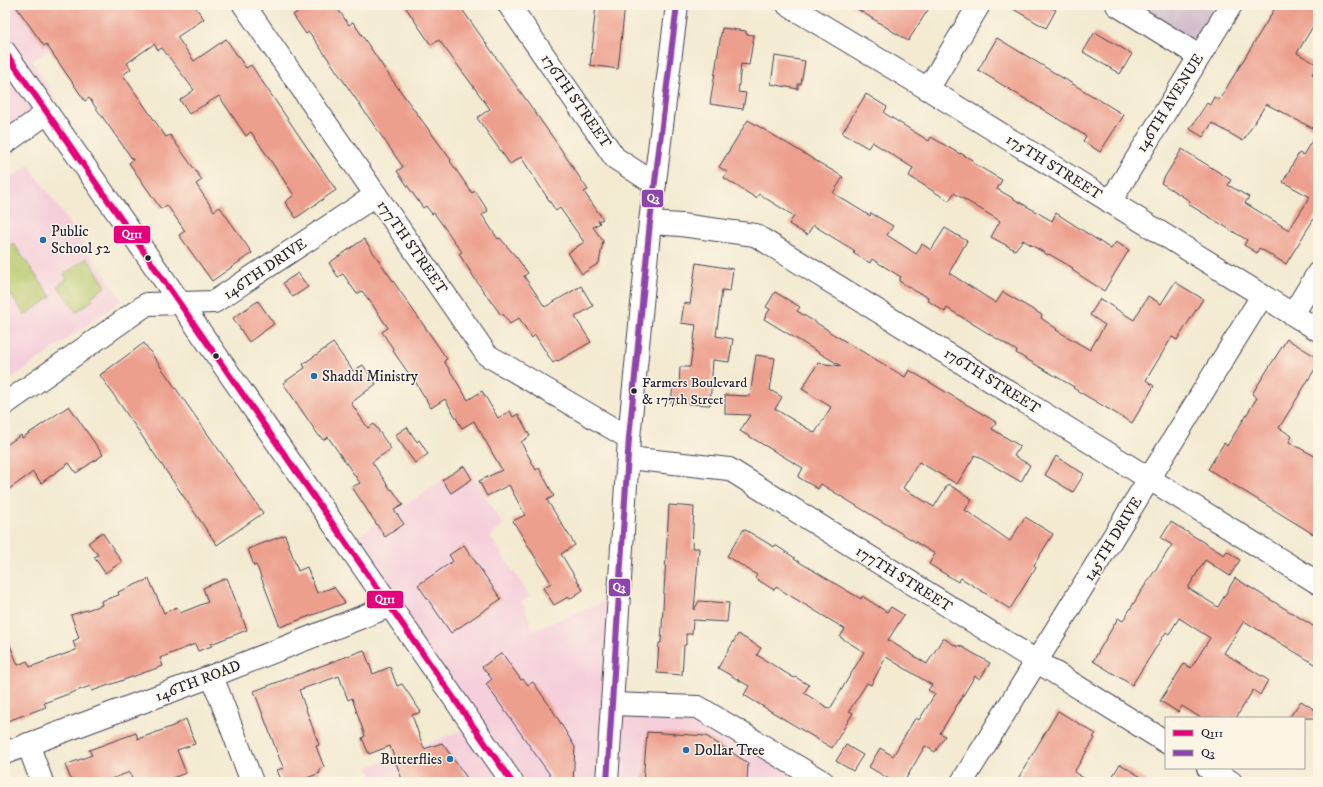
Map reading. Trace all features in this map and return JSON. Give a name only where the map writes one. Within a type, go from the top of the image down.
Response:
[{"type":"street","name":"177TH STREET","points":[[244,5],[487,355],[628,448],[729,469],[1165,741]]},
{"type":"street","name":"176TH STREET","points":[[510,5],[615,158],[655,184]]},
{"type":"street","points":[[607,782],[628,448],[650,224],[677,5]]},
{"type":"street","name":"175TH STREET","points":[[788,5],[928,88],[1318,330]]},
{"type":"street","points":[[928,88],[979,5]]},
{"type":"street","points":[[1117,5],[1200,56]]},
{"type":"street","name":"146TH AVENUE","points":[[1110,202],[1231,5]]},
{"type":"street","points":[[5,52],[512,782]]},
{"type":"street","points":[[5,143],[47,113]]},
{"type":"street","name":"146TH DRIVE","points":[[5,404],[147,304],[214,302],[376,195]]},
{"type":"street","name":"176TH STREET","points":[[650,224],[681,225],[755,235],[1318,583]]},
{"type":"street","points":[[1293,314],[1318,273]]},
{"type":"street","name":"145TH DRIVE","points":[[962,782],[1262,296]]},
{"type":"street","name":"146TH ROAD","points":[[5,753],[212,676],[390,606]]},
{"type":"street","points":[[212,676],[252,782]]},
{"type":"street","points":[[612,704],[698,707],[823,782]]},
{"type":"street","points":[[28,744],[42,782]]},
{"type":"street","points":[[1210,769],[1230,782]]},
{"type":"shaded area","points":[[5,5],[114,5],[32,61],[55,98],[5,133]]},
{"type":"shaded area","points":[[1131,5],[1218,5],[1194,45]]},
{"type":"shaded area","name":"Public School 52","points":[[29,165],[122,300],[5,383],[5,181]]},
{"type":"shaded area","points":[[466,465],[503,525],[490,537],[530,596],[522,602],[534,630],[615,597],[607,707],[700,713],[818,782],[375,782],[368,767],[471,727],[345,544]]},
{"type":"green space","points":[[13,243],[51,297],[25,315],[5,286],[5,249]]},
{"type":"green space","points":[[87,258],[106,286],[91,297],[93,300],[76,312],[58,286],[67,279],[64,274]]},
{"type":"building","points":[[15,5],[194,5],[204,19],[177,37],[194,61],[226,39],[246,68],[251,65],[336,190],[296,218],[285,202],[294,195],[251,132],[246,136],[219,96],[189,114],[180,100],[194,90],[162,48],[158,50],[154,44],[127,63],[131,69],[123,75],[166,137],[170,135],[202,180],[196,184],[214,211],[220,207],[252,253],[212,281],[179,235],[185,231],[167,205],[161,209],[129,163],[133,160],[89,98],[85,101],[46,44],[44,46]]},
{"type":"building","points":[[308,5],[335,5],[349,25],[353,22],[390,77],[451,160],[450,161],[472,193],[475,191],[488,211],[482,215],[498,239],[500,238],[528,273],[524,276],[545,307],[581,286],[593,306],[575,317],[591,342],[553,363],[535,335],[532,338],[519,318],[510,324],[503,314],[501,315],[459,254],[462,252],[434,213],[432,214],[426,206],[423,208],[397,171],[403,167],[331,63],[309,32],[306,34],[293,15]]},
{"type":"building","points":[[404,5],[459,5],[556,142],[588,190],[584,192],[603,219],[598,221],[600,223],[593,227],[603,241],[599,263],[582,274],[568,253],[584,242],[560,208],[556,211],[521,157],[510,164],[477,118],[490,109],[439,40],[431,45]]},
{"type":"building","points":[[596,5],[625,5],[618,69],[590,65]]},
{"type":"building","points":[[851,5],[931,5],[908,41]]},
{"type":"building","points":[[1006,5],[1046,5],[1056,10],[1046,28]]},
{"type":"building","points":[[1277,5],[1318,5],[1318,18],[1297,53],[1318,65],[1312,74],[1318,78],[1318,131],[1266,104],[1243,141],[1212,123],[1203,137],[1190,129],[1207,103],[1210,105],[1214,97],[1219,100]]},
{"type":"building","points":[[722,28],[746,31],[746,34],[754,35],[749,65],[741,64],[738,92],[746,93],[743,109],[710,104]]},
{"type":"building","points":[[1095,32],[1132,54],[1120,74],[1083,52]]},
{"type":"building","points":[[997,38],[1124,115],[1100,152],[1083,141],[1086,136],[978,70]]},
{"type":"building","points":[[775,56],[805,61],[801,84],[798,84],[798,89],[771,84]]},
{"type":"building","points":[[866,94],[887,107],[884,113],[929,141],[931,137],[960,153],[974,161],[973,163],[1002,180],[997,189],[1052,221],[1056,213],[1111,249],[1116,242],[1129,250],[1104,291],[1072,270],[1073,268],[1023,240],[1015,250],[991,237],[1000,221],[954,193],[949,201],[909,176],[913,168],[872,142],[868,148],[842,133]]},
{"type":"building","points":[[748,120],[843,177],[833,193],[870,216],[871,213],[893,226],[887,235],[916,254],[922,244],[931,250],[945,228],[967,241],[949,273],[996,303],[1003,292],[1042,315],[1041,318],[1057,329],[1056,330],[1090,350],[1105,325],[1090,315],[1100,299],[1134,320],[1148,296],[1161,304],[1175,282],[1203,299],[1177,340],[1172,337],[1146,380],[1154,386],[1132,423],[1016,353],[1017,351],[947,308],[945,312],[927,300],[928,297],[899,281],[901,277],[872,259],[870,263],[853,253],[855,251],[813,225],[807,235],[789,224],[794,216],[759,194],[756,198],[724,178],[727,172],[719,167]]},
{"type":"building","points":[[1318,131],[1318,212],[1286,264],[1259,248],[1257,253],[1244,245],[1247,240],[1188,204],[1190,201],[1161,183],[1182,149],[1231,180],[1228,185],[1249,197],[1245,203],[1289,230],[1310,197],[1283,182],[1299,153],[1303,155]]},
{"type":"building","points":[[364,239],[447,359],[444,361],[468,400],[482,391],[498,418],[510,411],[513,417],[518,414],[530,436],[521,442],[536,470],[539,468],[554,496],[547,500],[575,545],[561,554],[583,590],[570,599],[568,597],[554,605],[543,588],[551,583],[513,521],[525,515],[509,485],[487,496],[479,481],[502,470],[474,421],[462,428],[445,399],[431,408],[382,332],[388,328],[372,304],[362,291],[357,294],[343,274],[338,277],[329,263]]},
{"type":"building","points":[[696,263],[733,269],[730,291],[722,290],[716,336],[733,339],[729,362],[713,360],[710,405],[671,403],[673,385],[679,385],[680,367],[690,367],[696,325],[681,323],[684,303],[690,304]]},
{"type":"building","points":[[298,273],[308,287],[293,297],[283,283]]},
{"type":"building","points":[[775,292],[800,307],[797,311],[905,377],[909,370],[996,422],[992,429],[1020,446],[1014,456],[1030,465],[1021,482],[975,455],[957,484],[919,462],[903,488],[934,507],[948,484],[972,499],[965,510],[1010,541],[1025,517],[1053,534],[1034,565],[1036,567],[1010,609],[961,578],[958,582],[929,564],[935,554],[821,484],[818,489],[798,477],[803,468],[740,431],[750,415],[725,414],[725,395],[750,396],[756,355],[775,358],[770,390],[782,397],[775,409],[815,433],[831,407],[802,389],[818,363],[841,366],[764,319],[770,309],[766,307]]},
{"type":"building","points":[[258,301],[274,324],[249,342],[233,318]]},
{"type":"building","points":[[1287,339],[1318,358],[1318,364],[1279,428],[1292,436],[1289,442],[1318,458],[1318,537],[1208,469],[1224,443],[1227,446],[1257,398],[1252,394]]},
{"type":"building","points":[[144,343],[263,513],[217,545],[100,375]]},
{"type":"building","points":[[333,343],[353,371],[363,365],[376,384],[351,403],[368,428],[374,424],[391,449],[372,462],[403,505],[394,510],[404,524],[385,537],[352,487],[360,483],[328,437],[323,440],[319,436],[283,383],[305,368],[303,364]]},
{"type":"building","points":[[69,406],[103,455],[76,473],[69,463],[41,483],[33,472],[5,492],[5,446],[21,435],[22,438]]},
{"type":"building","points":[[407,427],[417,442],[419,440],[428,454],[415,463],[395,435]]},
{"type":"building","points":[[1056,456],[1084,474],[1073,492],[1045,475]]},
{"type":"building","points":[[464,466],[472,479],[451,493],[442,480]]},
{"type":"building","points":[[669,505],[694,507],[692,548],[699,548],[694,610],[699,601],[729,603],[727,622],[693,620],[692,634],[686,634],[682,675],[657,673],[659,643],[661,643]]},
{"type":"building","points":[[1171,522],[1224,555],[1227,551],[1240,560],[1230,576],[1205,560],[1188,588],[1218,607],[1235,578],[1318,629],[1318,666],[1244,621],[1224,653],[1268,680],[1260,695],[1253,690],[1237,717],[1199,717],[1182,706],[1178,712],[1160,701],[1184,664],[1191,668],[1210,638],[1179,618],[1169,634],[1166,632],[1132,685],[1093,661],[1118,618],[1123,621],[1172,545],[1161,538]]},
{"type":"building","points":[[744,529],[774,547],[775,545],[795,558],[794,559],[861,599],[862,596],[887,612],[891,607],[904,615],[888,640],[927,664],[943,638],[958,647],[959,645],[990,663],[980,679],[975,676],[940,733],[945,736],[935,752],[925,746],[904,782],[894,782],[869,767],[880,748],[893,756],[914,720],[916,718],[919,720],[935,694],[928,690],[932,685],[886,657],[871,685],[867,683],[849,711],[853,713],[832,748],[744,695],[749,686],[718,668],[738,634],[761,648],[757,655],[794,678],[795,677],[809,685],[804,693],[830,709],[864,652],[840,637],[845,629],[776,587],[774,590],[755,578],[757,575],[727,556]]},
{"type":"building","points":[[102,532],[122,562],[105,573],[94,557],[98,555],[88,543]]},
{"type":"building","points":[[285,535],[298,571],[307,567],[317,593],[334,587],[345,603],[280,627],[258,569],[256,565],[254,566],[248,549]]},
{"type":"building","points":[[464,545],[501,599],[451,633],[418,585],[453,561],[449,555]]},
{"type":"building","points":[[227,578],[247,630],[211,644],[212,646],[198,651],[195,644],[160,658],[163,666],[92,691],[90,686],[44,703],[46,707],[5,722],[5,633],[18,665],[27,661],[30,667],[76,650],[73,641],[79,638],[71,615],[102,605],[101,601],[119,595],[118,592],[149,579],[164,613],[177,607],[180,613],[208,602],[203,588]]},
{"type":"building","points":[[364,650],[373,674],[390,667],[397,686],[402,684],[421,712],[412,715],[424,749],[442,743],[470,782],[403,782],[390,746],[369,754],[362,738],[365,736],[352,698],[348,700],[339,676],[299,690],[319,745],[316,746],[324,767],[319,769],[320,773],[296,782],[282,782],[277,770],[284,768],[254,691]]},
{"type":"building","points":[[502,653],[521,680],[523,679],[528,685],[533,682],[552,709],[575,747],[573,782],[555,782],[486,684],[492,679],[482,667]]},
{"type":"building","points":[[1301,701],[1318,712],[1318,718],[1290,717]]},
{"type":"building","points":[[1058,711],[1096,734],[1074,772],[1090,782],[1016,782]]},
{"type":"building","points":[[186,719],[195,744],[177,750],[186,773],[162,782],[133,782],[130,772],[103,782],[72,782],[65,765],[92,755],[89,750],[136,733],[138,739],[173,726]]},
{"type":"building","name":"Dollar Tree","points":[[647,732],[706,736],[748,763],[747,782],[643,782]]},
{"type":"building","points":[[846,745],[863,755],[853,771],[836,761]]},
{"type":"building","points":[[1120,764],[1149,782],[1109,782]]},
{"type":"transit line","name":"Q3","points":[[607,782],[629,438],[650,222],[677,5]]},
{"type":"transit line","name":"Q111","points":[[5,52],[512,782]]},
{"type":"place","name":"Public School 52","points":[[43,240]]},
{"type":"place","name":"Shaddi Ministry","points":[[314,376]]},
{"type":"place","name":"Farmers Boulevard & 177th Street","points":[[634,391]]},
{"type":"place","name":"Dollar Tree","points":[[686,750]]},
{"type":"place","name":"Butterflies","points":[[450,759]]}]
